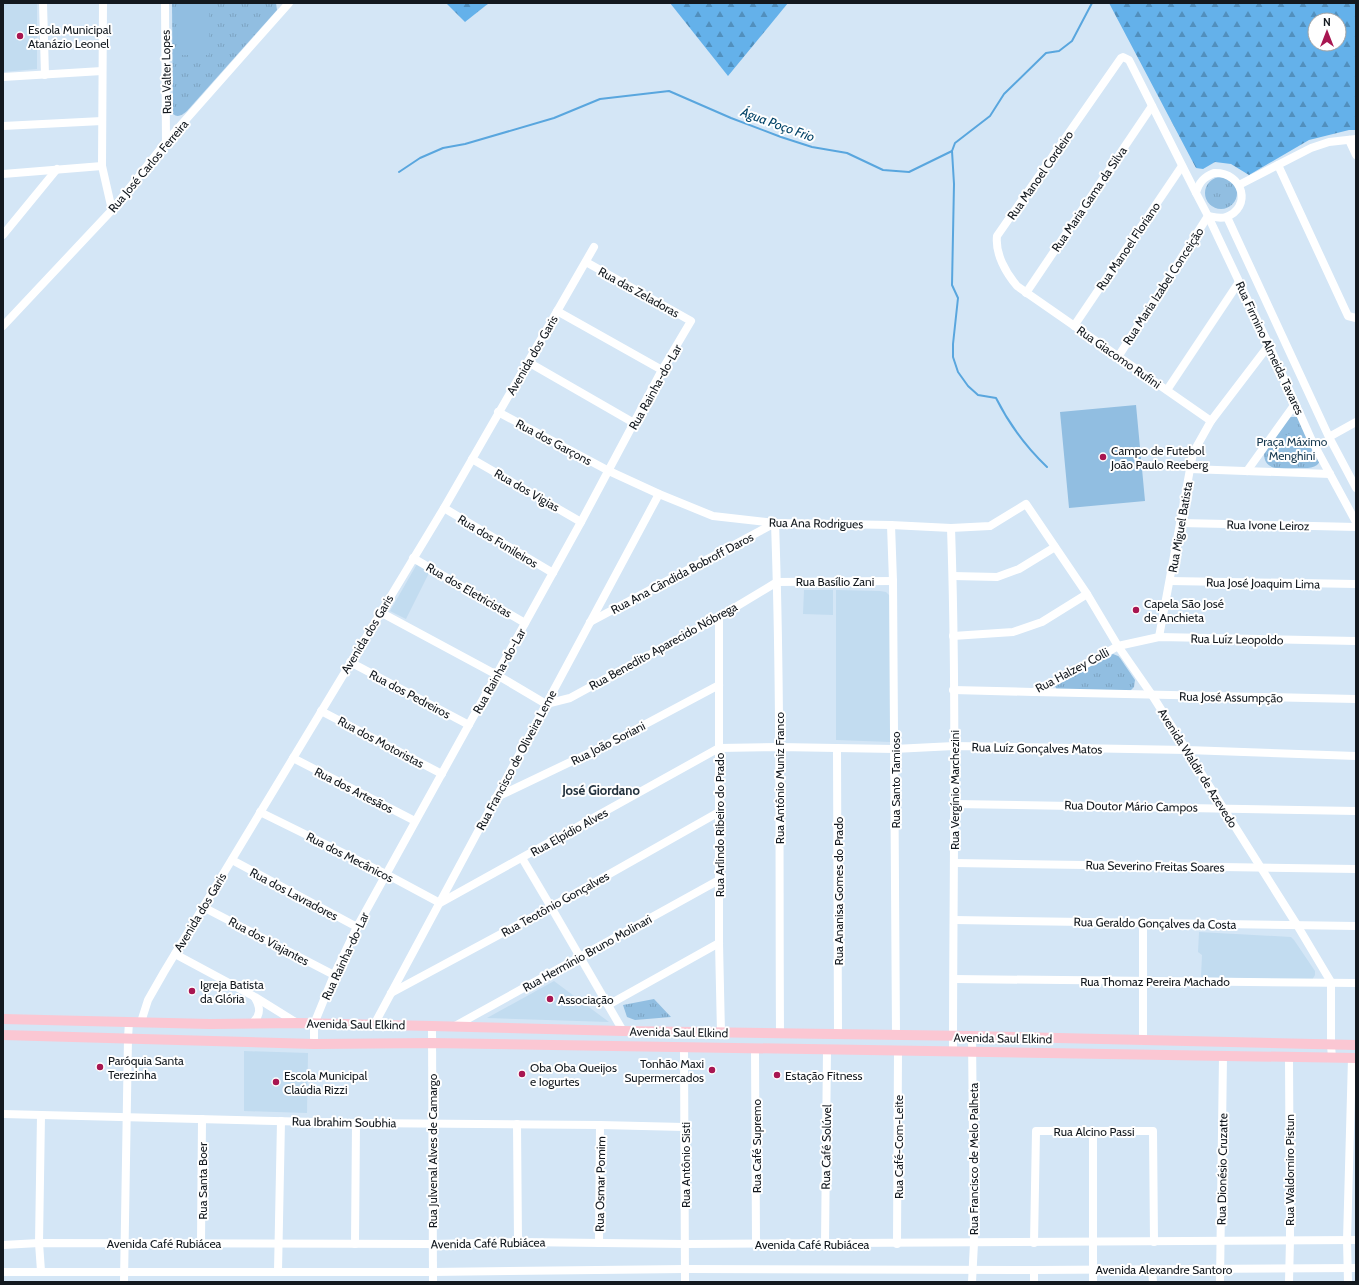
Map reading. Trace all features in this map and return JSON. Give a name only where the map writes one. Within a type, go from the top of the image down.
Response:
[{"type":"main road","name":"Avenida Saul Elkind","points":[[3,1019],[455,1026],[622,1031],[972,1036],[1356,1045]]},
{"type":"main road","name":"Avenida Saul Elkind","points":[[3,1035],[314,1044],[432,1043],[1354,1058]]},
{"type":"main road","points":[[1199,1056],[1200,1042]]},
{"type":"street","points":[[43,3],[45,75]]},
{"type":"street","points":[[103,3],[102,166],[112,210]]},
{"type":"street","name":"Rua Valter Lopes","points":[[165,3],[166,142]]},
{"type":"street","name":"Rua José Carlos Ferreira","points":[[3,326],[112,210],[166,142],[289,3]]},
{"type":"street","name":"Rua Firmino Almeida Tavares","points":[[1121,58],[1126,57],[1129,60],[1208,216],[1295,404],[1356,522]]},
{"type":"street","name":"Rua Manoel Cordeiro","points":[[1026,293],[1017,286],[1008,274],[998,249],[997,236],[1121,58]]},
{"type":"street","points":[[3,77],[102,71]]},
{"type":"street","name":"Rua Maria Gama da Silva","points":[[1026,293],[1152,106]]},
{"type":"street","points":[[3,126],[102,121]]},
{"type":"street","points":[[1239,184],[1320,145],[1353,139],[1356,155]]},
{"type":"street","points":[[1278,165],[1348,316],[1356,318]]},
{"type":"street","points":[[3,174],[102,166]]},
{"type":"street","name":"Rua Manoel Floriano","points":[[1074,326],[1182,166]]},
{"type":"street","points":[[3,235],[58,170]]},
{"type":"street","points":[[1196,193],[1202,180],[1214,173],[1228,175],[1235,179],[1239,184],[1241,199],[1239,207],[1234,213],[1227,217],[1220,218],[1208,216]]},
{"type":"street","name":"Rua Maria Izabel Conceição","points":[[1118,357],[1208,216]]},
{"type":"street","name":"Rua Firmino Almeida Tavares","points":[[1227,217],[1328,437],[1356,488]]},
{"type":"street","name":"Avenida dos Garis","points":[[141,1022],[148,1000],[292,758],[444,508],[594,246]]},
{"type":"street","name":"Rua das Zeladoras","points":[[586,262],[692,321]]},
{"type":"street","points":[[1167,390],[1239,282]]},
{"type":"street","name":"Rua Giacomo Rufini","points":[[1026,293],[1211,421]]},
{"type":"street","points":[[558,311],[662,370]]},
{"type":"street","name":"Rua Rainha-do-Lar","points":[[314,1024],[334,975],[357,927],[609,471],[662,370],[692,321]]},
{"type":"street","name":"Rua Miguel Batista","points":[[1159,637],[1193,453],[1211,421],[1269,345]]},
{"type":"street","points":[[528,362],[634,424]]},
{"type":"street","points":[[1247,471],[1295,404]]},
{"type":"street","name":"Rua dos Garçons","points":[[498,412],[609,471]]},
{"type":"street","points":[[1328,437],[1356,422]]},
{"type":"street","name":"Rua dos Vigias","points":[[472,459],[581,522]]},
{"type":"street","points":[[1190,469],[1330,474]]},
{"type":"street","name":"Rua Ana Rodrigues","points":[[609,471],[659,494],[713,516],[775,523],[891,525],[951,528],[990,526],[1026,504]]},
{"type":"street","name":"Rua Francisco de Oliveira Leme","points":[[374,1025],[659,494]]},
{"type":"street","name":"Avenida Waldir de Azevedo","points":[[1026,504],[1087,594],[1118,646],[1152,695],[1187,750],[1297,925],[1330,982]]},
{"type":"street","name":"Rua dos Funileiros","points":[[444,508],[553,573]]},
{"type":"street","name":"Rua Antônio Muniz Franco","points":[[775,523],[779,747],[780,1033]]},
{"type":"street","name":"Rua Ana Cândida Bobroff Daros","points":[[590,622],[775,523]]},
{"type":"street","name":"Rua Ivone Leiroz","points":[[1180,523],[1356,527]]},
{"type":"street","name":"Rua Santo Tamioso","points":[[891,525],[893,581],[896,1035]]},
{"type":"street","name":"Rua Vergínio Marchezini","points":[[951,528],[954,746],[953,1052]]},
{"type":"street","points":[[952,576],[997,577],[1019,569],[1055,547]]},
{"type":"street","name":"Rua dos Eletricistas","points":[[413,558],[525,622]]},
{"type":"street","name":"Rua Basílio Zani","points":[[777,582],[893,581]]},
{"type":"street","name":"Rua José Joaquim Lima","points":[[1170,581],[1356,584]]},
{"type":"street","name":"Rua Benedito Aparecido Nóbrega","points":[[546,704],[570,698],[719,617],[777,582]]},
{"type":"street","points":[[953,636],[1013,632],[1042,622],[1087,594]]},
{"type":"street","points":[[380,612],[497,675],[546,704]]},
{"type":"street","name":"Rua Arlindo Ribeiro do Prado","points":[[719,617],[718,943],[720,1033]]},
{"type":"street","name":"Rua Luíz Leopoldo","points":[[1118,646],[1159,637],[1356,641]]},
{"type":"street","name":"Rua Halzey Colli","points":[[953,690],[1033,692],[1060,679],[1118,646]]},
{"type":"street","name":"Rua dos Pedreiros","points":[[350,662],[469,725]]},
{"type":"street","name":"Rua João Soriani","points":[[496,798],[610,743],[719,685]]},
{"type":"street","name":"Rua José Assumpção","points":[[1033,692],[1356,699]]},
{"type":"street","name":"Rua dos Motoristas","points":[[321,711],[442,774]]},
{"type":"street","name":"Rua Luíz Gonçalves Matos","points":[[719,748],[779,747],[894,749],[954,746],[1187,750],[1356,756]]},
{"type":"street","name":"Rua Elpídio Alves","points":[[440,903],[719,748]]},
{"type":"street","name":"Rua Ananisa Gomes do Prado","points":[[838,748],[838,1034]]},
{"type":"street","name":"Rua dos Artesãos","points":[[292,758],[415,821]]},
{"type":"street","name":"Rua Doutor Mário Campos","points":[[954,804],[1356,811]]},
{"type":"street","name":"Rua dos Mecânicos","points":[[260,812],[386,874],[440,903]]},
{"type":"street","name":"Rua Teotônio Gonçalves","points":[[391,993],[719,812]]},
{"type":"street","points":[[522,858],[622,1031]]},
{"type":"street","name":"Rua dos Lavradores","points":[[232,860],[357,927]]},
{"type":"street","name":"Rua Severino Freitas Soares","points":[[954,863],[1356,869]]},
{"type":"street","name":"Rua Hermínio Bruno Molinari","points":[[455,1026],[719,880]]},
{"type":"street","name":"Rua dos Viajantes","points":[[204,907],[334,975]]},
{"type":"street","name":"Rua Geraldo Gonçalves da Costa","points":[[954,920],[1356,926]]},
{"type":"street","points":[[1143,923],[1143,1041]]},
{"type":"street","points":[[608,1005],[718,943]]},
{"type":"street","points":[[175,954],[255,997],[297,1023]]},
{"type":"street","name":"Rua Thomaz Pereira Machado","points":[[954,979],[1356,983]]},
{"type":"street","points":[[1330,982],[1330,1045],[1332,1058]]},
{"type":"street","points":[[252,1024],[257,1020],[260,1005],[255,997]]},
{"type":"street","points":[[124,1282],[126,1116],[128,1038],[130,1022]]},
{"type":"street","points":[[314,1024],[314,1044]]},
{"type":"street","name":"Rua Julvenal Alves de Camargo","points":[[432,1026],[433,1282]]},
{"type":"street","name":"Rua Francisco de Melo Palheta","points":[[972,1036],[974,1243],[972,1282]]},
{"type":"street","name":"Rua Antônio Sisti","points":[[684,1047],[685,1282]]},
{"type":"street","name":"Rua Café Supremo","points":[[755,1048],[756,1244]]},
{"type":"street","name":"Rua Café Solúvel","points":[[825,1244],[827,1050]]},
{"type":"street","name":"Rua Café-Com-Leite","points":[[897,1244],[898,1051]]},
{"type":"street","name":"Rua Dionésio Cruzatte","points":[[1220,1282],[1223,1056]]},
{"type":"street","name":"Rua Waldomiro Pistun","points":[[1289,1057],[1289,1282]]},
{"type":"street","points":[[1348,1282],[1352,1268],[1347,1240],[1354,1058]]},
{"type":"street","name":"Rua Ibrahim Soubhia","points":[[3,1114],[356,1123],[684,1127]]},
{"type":"street","points":[[42,1115],[39,1243],[42,1271]]},
{"type":"street","name":"Rua Santa Boer","points":[[202,1118],[202,1244]]},
{"type":"street","points":[[278,1271],[281,1121]]},
{"type":"street","points":[[355,1244],[356,1123]]},
{"type":"street","points":[[518,1124],[518,1242]]},
{"type":"street","name":"Rua Osmar Pomim","points":[[599,1243],[600,1125]]},
{"type":"street","name":"Rua Alcino Passi","points":[[1034,1243],[1036,1131],[1153,1131],[1154,1242]]},
{"type":"street","points":[[1093,1131],[1093,1282]]},
{"type":"street","points":[[974,1243],[1356,1240]]},
{"type":"street","name":"Avenida Café Rubiácea","points":[[3,1245],[39,1243],[433,1244],[518,1242],[685,1244],[974,1243]]},
{"type":"street","name":"Avenida Alexandre Santoro","points":[[972,1270],[1352,1268]]},
{"type":"street","points":[[3,1272],[433,1272],[685,1269],[972,1270]]},
{"type":"street","points":[[1152,1269],[1152,1282]]},
{"type":"street","points":[[1034,1270],[1034,1282]]},
{"type":"shaded area","name":"Escola Municipal Atanázio Leonel","points":[[3,3],[37,3],[37,69],[3,72]]},
{"type":"shaded area","points":[[417,564],[430,571],[406,619],[390,611]]},
{"type":"shaded area","points":[[804,590],[833,590],[833,615],[803,614]]},
{"type":"shaded area","points":[[836,590],[880,591],[886,592],[890,596],[891,742],[836,740]]},
{"type":"shaded area","points":[[1199,932],[1291,937],[1315,971],[1315,975],[1312,980],[1201,977],[1202,955],[1198,952]]},
{"type":"shaded area","name":"Associação","points":[[554,981],[609,1022],[487,1018]]},
{"type":"shaded area","name":"Escola Municipal Claúdia Rizzi","points":[[244,1051],[308,1053],[307,1113],[244,1111]]},
{"type":"green space","points":[[172,3],[276,3],[277,10],[187,111],[178,116],[173,114]]},
{"type":"green space","points":[[209,3],[209,55],[178,55],[177,4]]},
{"type":"green space","points":[[446,3],[489,3],[465,22]]},
{"type":"green space","points":[[670,3],[788,3],[728,76]]},
{"type":"green space","points":[[1109,3],[1356,3],[1356,130],[1349,130],[1309,140],[1249,175],[1231,164],[1215,162],[1203,169],[1196,168]]},
{"type":"green space","points":[[1218,177],[1224,177],[1234,184],[1237,193],[1236,199],[1230,206],[1224,209],[1218,209],[1208,202],[1205,196],[1205,190],[1212,180]]},
{"type":"green space","name":"Campo de Futebol João Paulo Reeberg","points":[[1136,405],[1145,501],[1069,508],[1060,412]]},
{"type":"green space","name":"Praça Máximo Menghini","points":[[1298,417],[1320,460],[1319,463],[1313,467],[1281,469],[1271,467],[1267,464],[1264,452],[1288,418]]},
{"type":"green space","points":[[1298,429],[1312,456],[1296,463],[1283,437]]},
{"type":"green space","points":[[1113,654],[1120,658],[1135,680],[1134,687],[1129,692],[1057,690],[1055,686],[1057,683]]},
{"type":"green space","points":[[654,999],[671,1017],[635,1020],[627,1017],[623,1005]]},
{"type":"waterway","name":"Água Poço Frio","points":[[399,172],[420,158],[443,148],[465,144],[554,118],[600,99],[669,91],[731,118],[781,137],[812,147],[847,153],[883,170],[909,172],[952,151],[955,143],[990,116],[1004,94],[1046,53],[1059,51],[1072,41],[1092,3]]},
{"type":"waterway","points":[[952,151],[954,184],[952,285],[958,298],[953,357],[958,372],[968,386],[978,395],[996,398],[1018,435],[1047,467]]},
{"type":"place","name":"Escola Municipal Atanázio Leonel","points":[[20,36]]},
{"type":"place","name":"Campo de Futebol João Paulo Reeberg","points":[[1103,457]]},
{"type":"place","name":"Capela São José de Anchieta","points":[[1136,610]]},
{"type":"place","name":"Igreja Batista da Glória","points":[[192,991]]},
{"type":"place","name":"Associação","points":[[550,999]]},
{"type":"place","name":"Paróquia Santa Terezinha","points":[[100,1067]]},
{"type":"place","name":"Tonhão Maxi Supermercados","points":[[712,1070]]},
{"type":"place","name":"Oba Oba Queijos e Iogurtes","points":[[522,1074]]},
{"type":"place","name":"Estação Fitness","points":[[777,1075]]},
{"type":"place","name":"Escola Municipal Claúdia Rizzi","points":[[276,1082]]},
{"type":"district","name":"José Giordano","points":[[601,790]]}]
